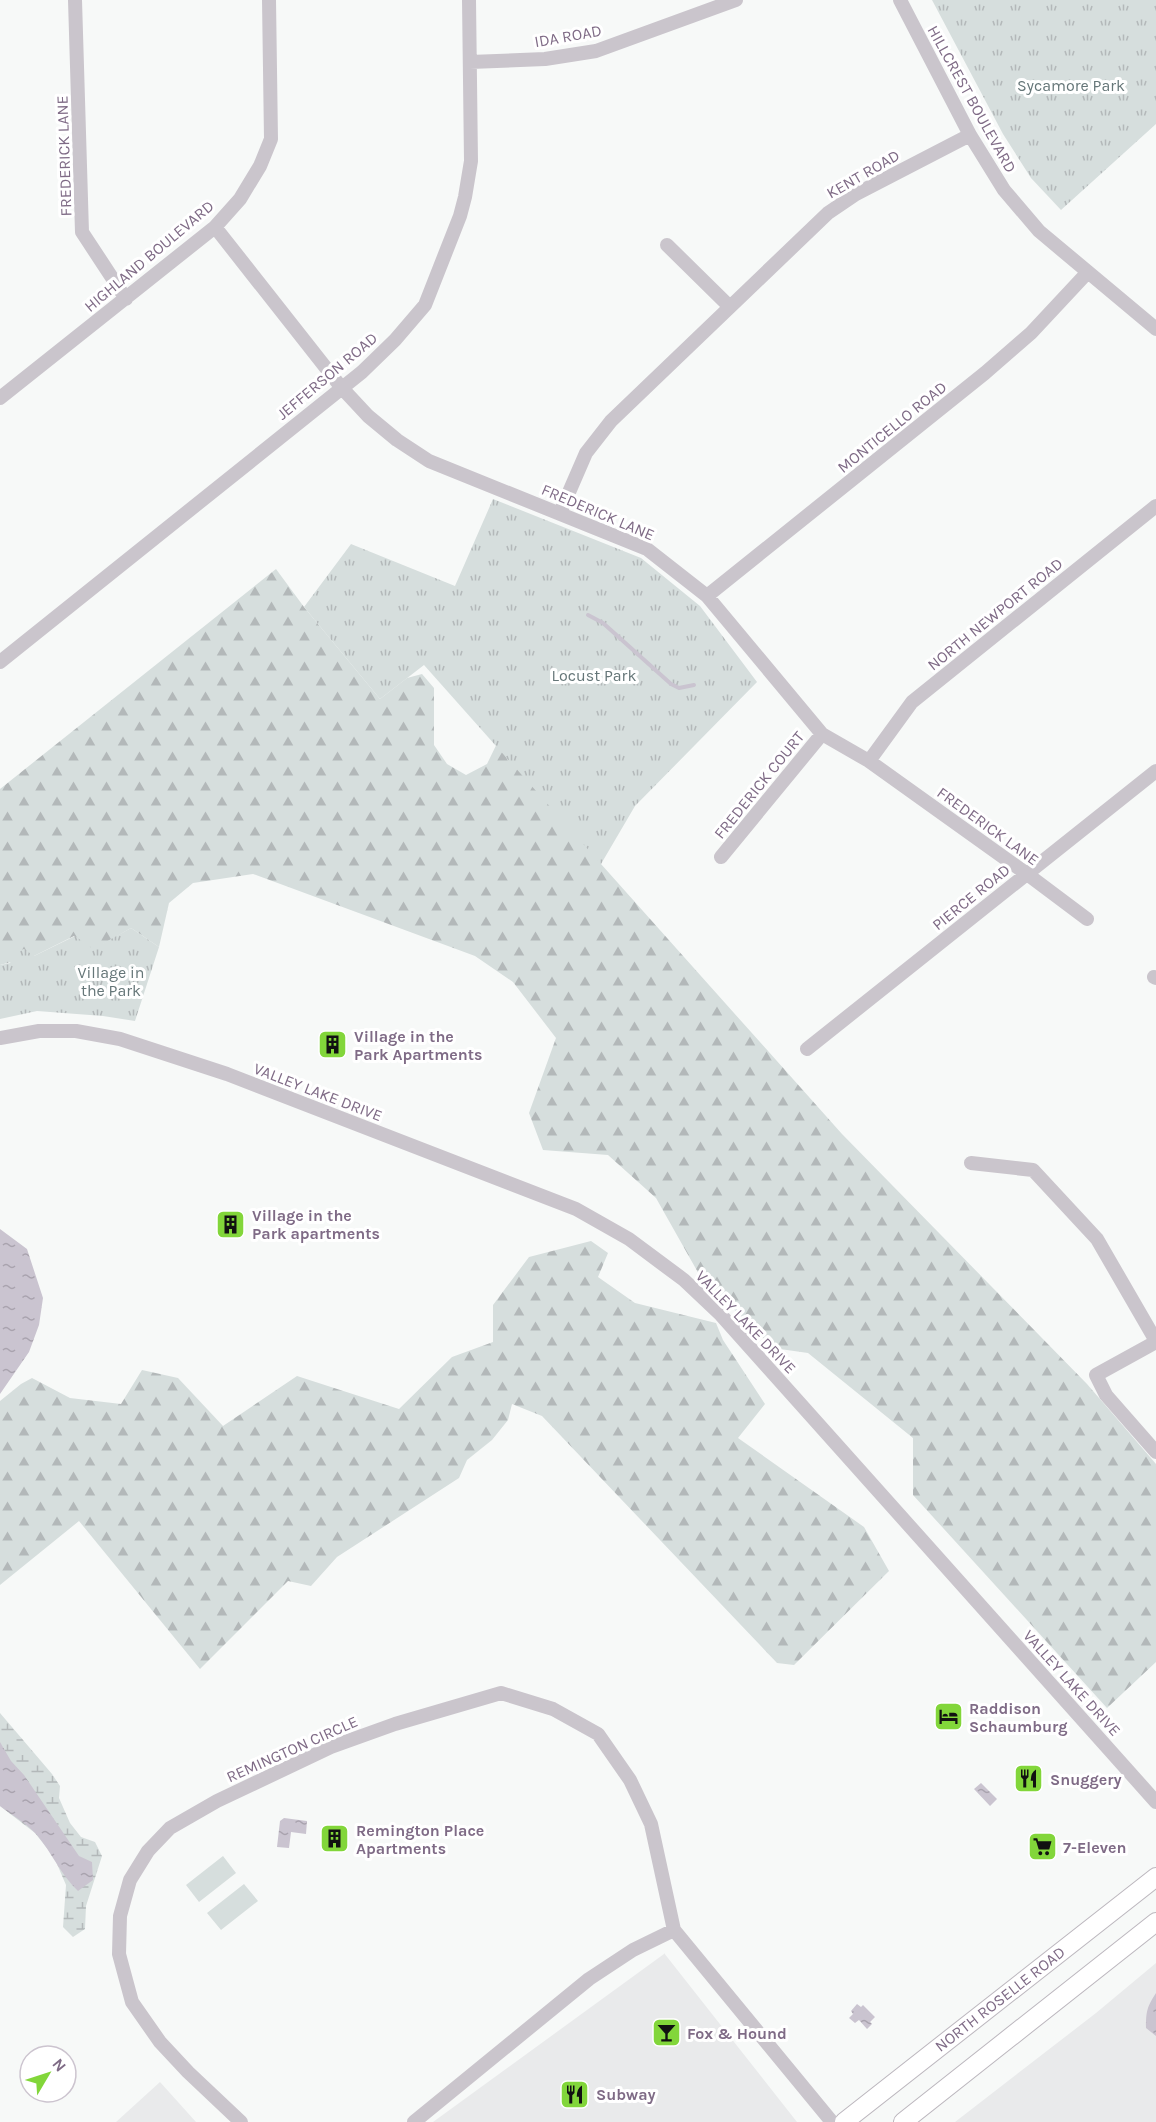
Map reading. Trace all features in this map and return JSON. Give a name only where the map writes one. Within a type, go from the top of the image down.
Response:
[{"type":"main road","name":"NORTH ROSELLE ROAD","points":[[844,2122],[1156,1877]]},
{"type":"main road","points":[[903,2122],[1156,1922]]},
{"type":"street","name":"FREDERICK LANE","points":[[75,0],[82,232],[126,298]]},
{"type":"street","name":"HIGHLAND BOULEVARD","points":[[0,398],[215,227],[240,199],[260,166],[271,139],[269,0]]},
{"type":"street","name":"JEFFERSON ROAD","points":[[0,662],[362,372],[395,340],[425,304],[460,216],[471,160],[469,0]]},
{"type":"street","name":"IDA ROAD","points":[[470,62],[545,59],[596,51],[736,0]]},
{"type":"street","name":"HILLCREST BOULEVARD","points":[[900,0],[989,169],[1021,212],[1087,273],[1156,328]]},
{"type":"street","name":"KENT ROAD","points":[[560,513],[586,453],[610,421],[828,213],[856,194],[970,135]]},
{"type":"street","name":"FREDERICK LANE","points":[[215,227],[341,387],[368,416],[397,440],[429,461],[648,549],[707,596],[822,734],[869,761],[1087,919]]},
{"type":"street","points":[[667,245],[729,306]]},
{"type":"street","name":"MONTICELLO ROAD","points":[[707,596],[986,373],[1031,333],[1087,273]]},
{"type":"street","name":"NORTH NEWPORT ROAD","points":[[869,761],[912,702],[1156,506]]},
{"type":"street","name":"FREDERICK COURT","points":[[722,857],[822,734]]},
{"type":"street","name":"PIERCE ROAD","points":[[807,1049],[1156,771]]},
{"type":"street","name":"VALLEY LAKE DRIVE","points":[[0,1038],[39,1031],[76,1031],[120,1040],[227,1074],[576,1209],[628,1239],[684,1280],[721,1315],[1156,1802]]},
{"type":"street","points":[[972,1163],[1033,1170],[1097,1239],[1156,1341],[1096,1375],[1106,1395],[1156,1452]]},
{"type":"street","name":"REMINGTON CIRCLE","points":[[241,2122],[160,2042],[132,2002],[119,1954],[120,1916],[130,1880],[148,1851],[170,1828],[217,1801],[331,1747],[395,1724],[501,1693],[554,1709],[598,1734],[630,1780],[651,1824],[674,1929],[832,2122]]},
{"type":"street","points":[[414,2122],[589,1979],[633,1950],[674,1929]]},
{"type":"shaded area","points":[[664,1954],[797,2122],[433,2122]]},
{"type":"shaded area","points":[[1156,1963],[1156,2122],[955,2122],[1096,2013]]},
{"type":"shaded area","points":[[160,2082],[196,2122],[116,2122]]},
{"type":"green space","name":"Sycamore Park","points":[[932,0],[1156,0],[1156,124],[1061,210],[1031,178],[1003,134]]},
{"type":"green space","name":"Locust Park","points":[[493,499],[641,558],[700,606],[757,682],[635,806],[601,864],[424,665],[380,699],[304,607],[351,544],[455,586]]},
{"type":"green space","points":[[276,569],[304,607],[380,699],[407,678],[422,674],[434,688],[434,745],[447,764],[466,775],[487,764],[503,731],[605,838],[601,864],[842,1134],[1087,1384],[1156,1464],[1156,1662],[1107,1708],[913,1495],[913,1438],[808,1353],[773,1348],[700,1276],[656,1198],[608,1155],[543,1150],[529,1113],[556,1038],[513,982],[475,956],[253,874],[193,883],[169,903],[159,947],[131,928],[93,950],[74,936],[34,956],[0,965],[0,789]]},
{"type":"green space","name":"Village in the Park","points":[[131,928],[159,947],[135,1021],[37,1011],[0,1019],[0,965],[10,963],[14,952],[24,949],[34,956],[75,936],[93,949]]},
{"type":"green space","points":[[591,1241],[608,1253],[598,1277],[635,1303],[716,1323],[723,1340],[765,1404],[738,1438],[864,1527],[889,1571],[794,1665],[777,1663],[542,1416],[512,1404],[508,1420],[492,1440],[467,1460],[459,1478],[337,1557],[311,1586],[288,1581],[200,1669],[79,1521],[0,1585],[0,1401],[21,1384],[32,1378],[70,1398],[121,1404],[142,1370],[178,1378],[223,1426],[297,1376],[399,1409],[452,1357],[493,1342],[493,1305],[529,1257]]},
{"type":"green space","points":[[0,1713],[52,1774],[60,1786],[59,1798],[70,1823],[81,1837],[95,1842],[102,1856],[86,1906],[85,1929],[73,1937],[63,1927],[66,1885],[54,1857],[35,1833],[0,1806]]},
{"type":"green space","points":[[223,1856],[236,1873],[199,1902],[186,1885]]},
{"type":"green space","points":[[244,1884],[258,1901],[221,1930],[207,1913]]},
{"type":"water","points":[[0,1229],[27,1249],[43,1298],[39,1325],[29,1352],[0,1394]]},
{"type":"water","points":[[0,1742],[79,1856],[92,1862],[93,1880],[78,1891],[37,1835],[0,1806]]},
{"type":"water","points":[[981,1783],[997,1799],[990,1806],[974,1789]]},
{"type":"water","points":[[284,1818],[307,1821],[306,1834],[291,1832],[289,1848],[277,1847],[280,1821]]},
{"type":"water","points":[[1156,1993],[1156,2036],[1146,2028],[1146,2017]]},
{"type":"water","points":[[857,2004],[861,2007],[863,2005],[875,2017],[867,2029],[859,2020],[855,2023],[849,2018]]},
{"type":"waterway","points":[[588,615],[603,623],[671,684],[679,688],[694,685]]},
{"type":"place","name":"Village in the Park Apartments","points":[[333,1045]]},
{"type":"place","name":"Village in the Park apartments","points":[[231,1224]]},
{"type":"place","name":"Raddison Schaumburg","points":[[948,1717]]},
{"type":"place","name":"Snuggery","points":[[1029,1779]]},
{"type":"place","name":"Remington Place Apartments","points":[[335,1839]]},
{"type":"place","name":"7-Eleven","points":[[1042,1847]]},
{"type":"place","name":"Fox & Hound","points":[[666,2033]]},
{"type":"place","name":"Subway","points":[[575,2094]]}]
